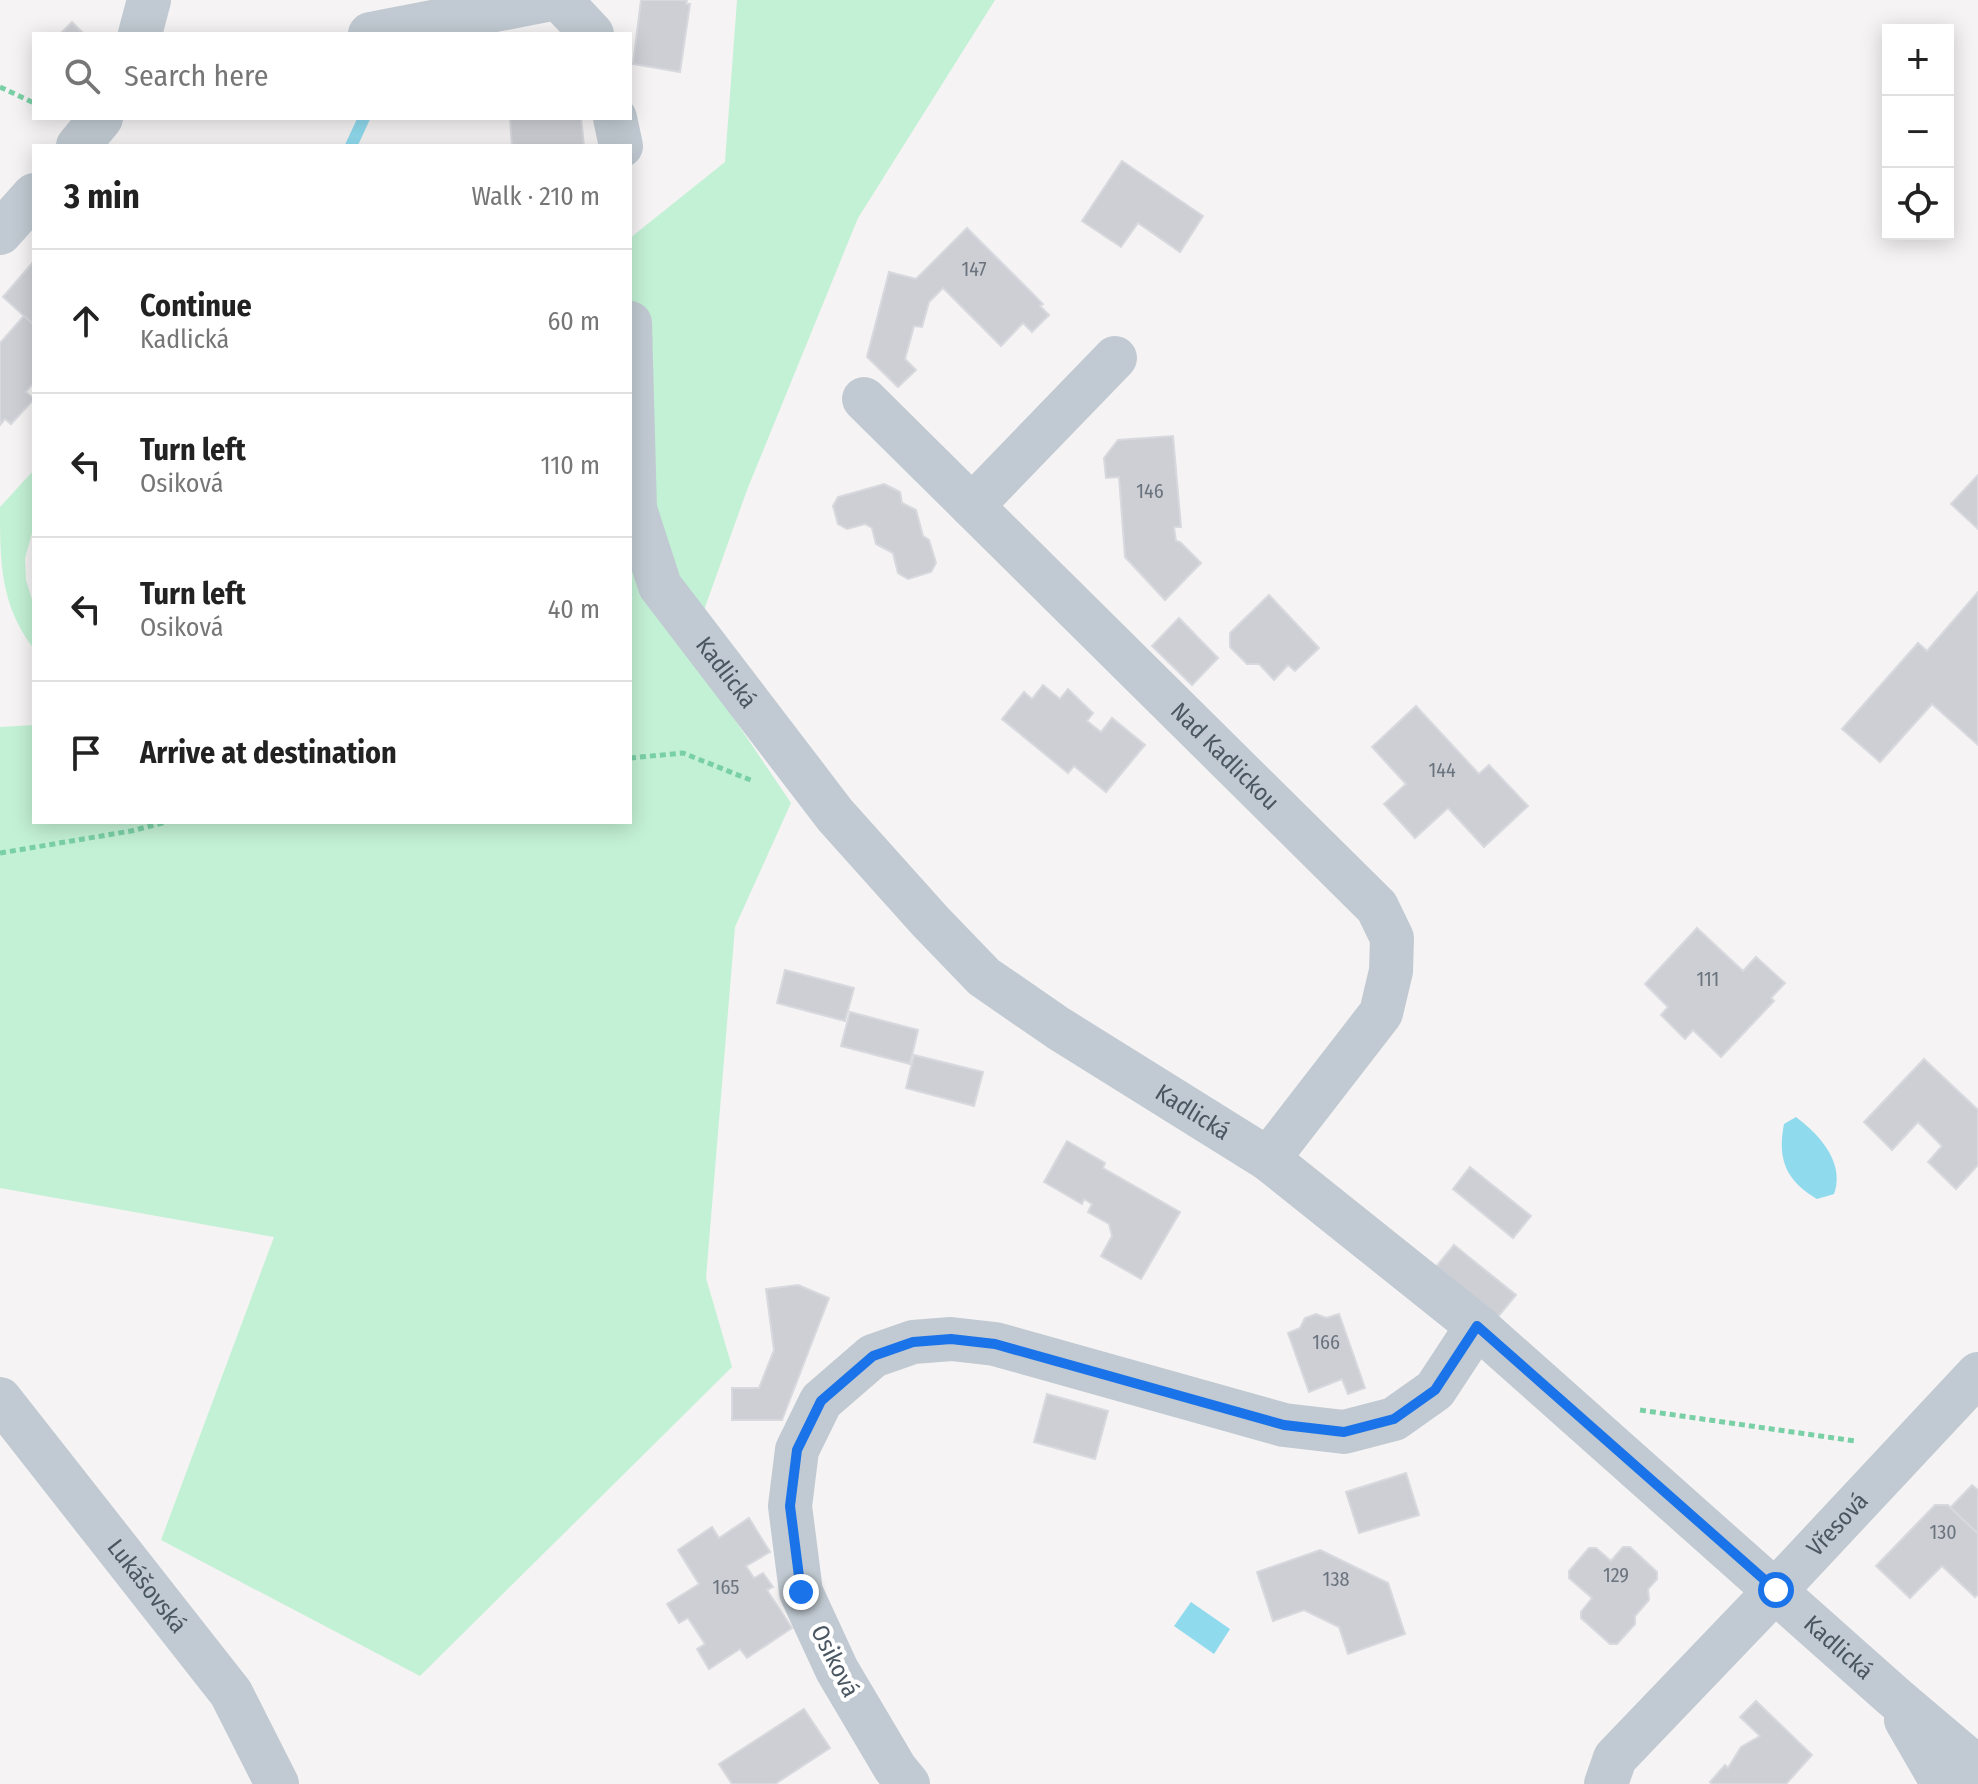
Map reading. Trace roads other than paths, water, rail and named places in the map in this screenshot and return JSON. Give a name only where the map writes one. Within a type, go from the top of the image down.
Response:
[{"type":"street","points":[[141,32],[149,0]]},
{"type":"street","points":[[380,32],[547,0]]},
{"type":"street","points":[[560,0],[590,32]]},
{"type":"street","points":[[80,144],[99,120]]},
{"type":"street","points":[[615,120],[621,144]]},
{"type":"street","points":[[0,233],[32,197]]},
{"type":"street","points":[[972,506],[1115,358]]},
{"type":"street","name":"Kadlická","points":[[632,397],[635,509],[660,586],[835,815],[984,977],[1058,1028],[1268,1159],[1477,1326],[1978,1768]]},
{"type":"street","name":"Nad Kadlickou","points":[[864,399],[1377,907],[1392,938],[1391,971],[1381,1013],[1268,1159]]},
{"type":"street","name":"Osiková","points":[[908,1784],[895,1768],[837,1670],[801,1592],[790,1506],[797,1450],[821,1401],[873,1356],[913,1342],[951,1339],[995,1344],[1284,1425],[1344,1432],[1394,1419],[1435,1390],[1477,1326]]},
{"type":"street","name":"Vřesová","points":[[1606,1784],[1615,1758],[1978,1374]]},
{"type":"street","name":"Lukášovská","points":[[0,1399],[231,1693],[277,1784]]},
{"type":"street","points":[[1893,1696],[1943,1784]]},
{"type":"water","points":[[1796,1117],[1814,1132],[1833,1161],[1837,1183],[1834,1194],[1817,1199],[1798,1185],[1786,1168],[1782,1148],[1784,1124]]},
{"type":"water","points":[[1191,1602],[1230,1629],[1214,1654],[1174,1626]]},
{"type":"waterway","points":[[352,144],[363,120]]}]
